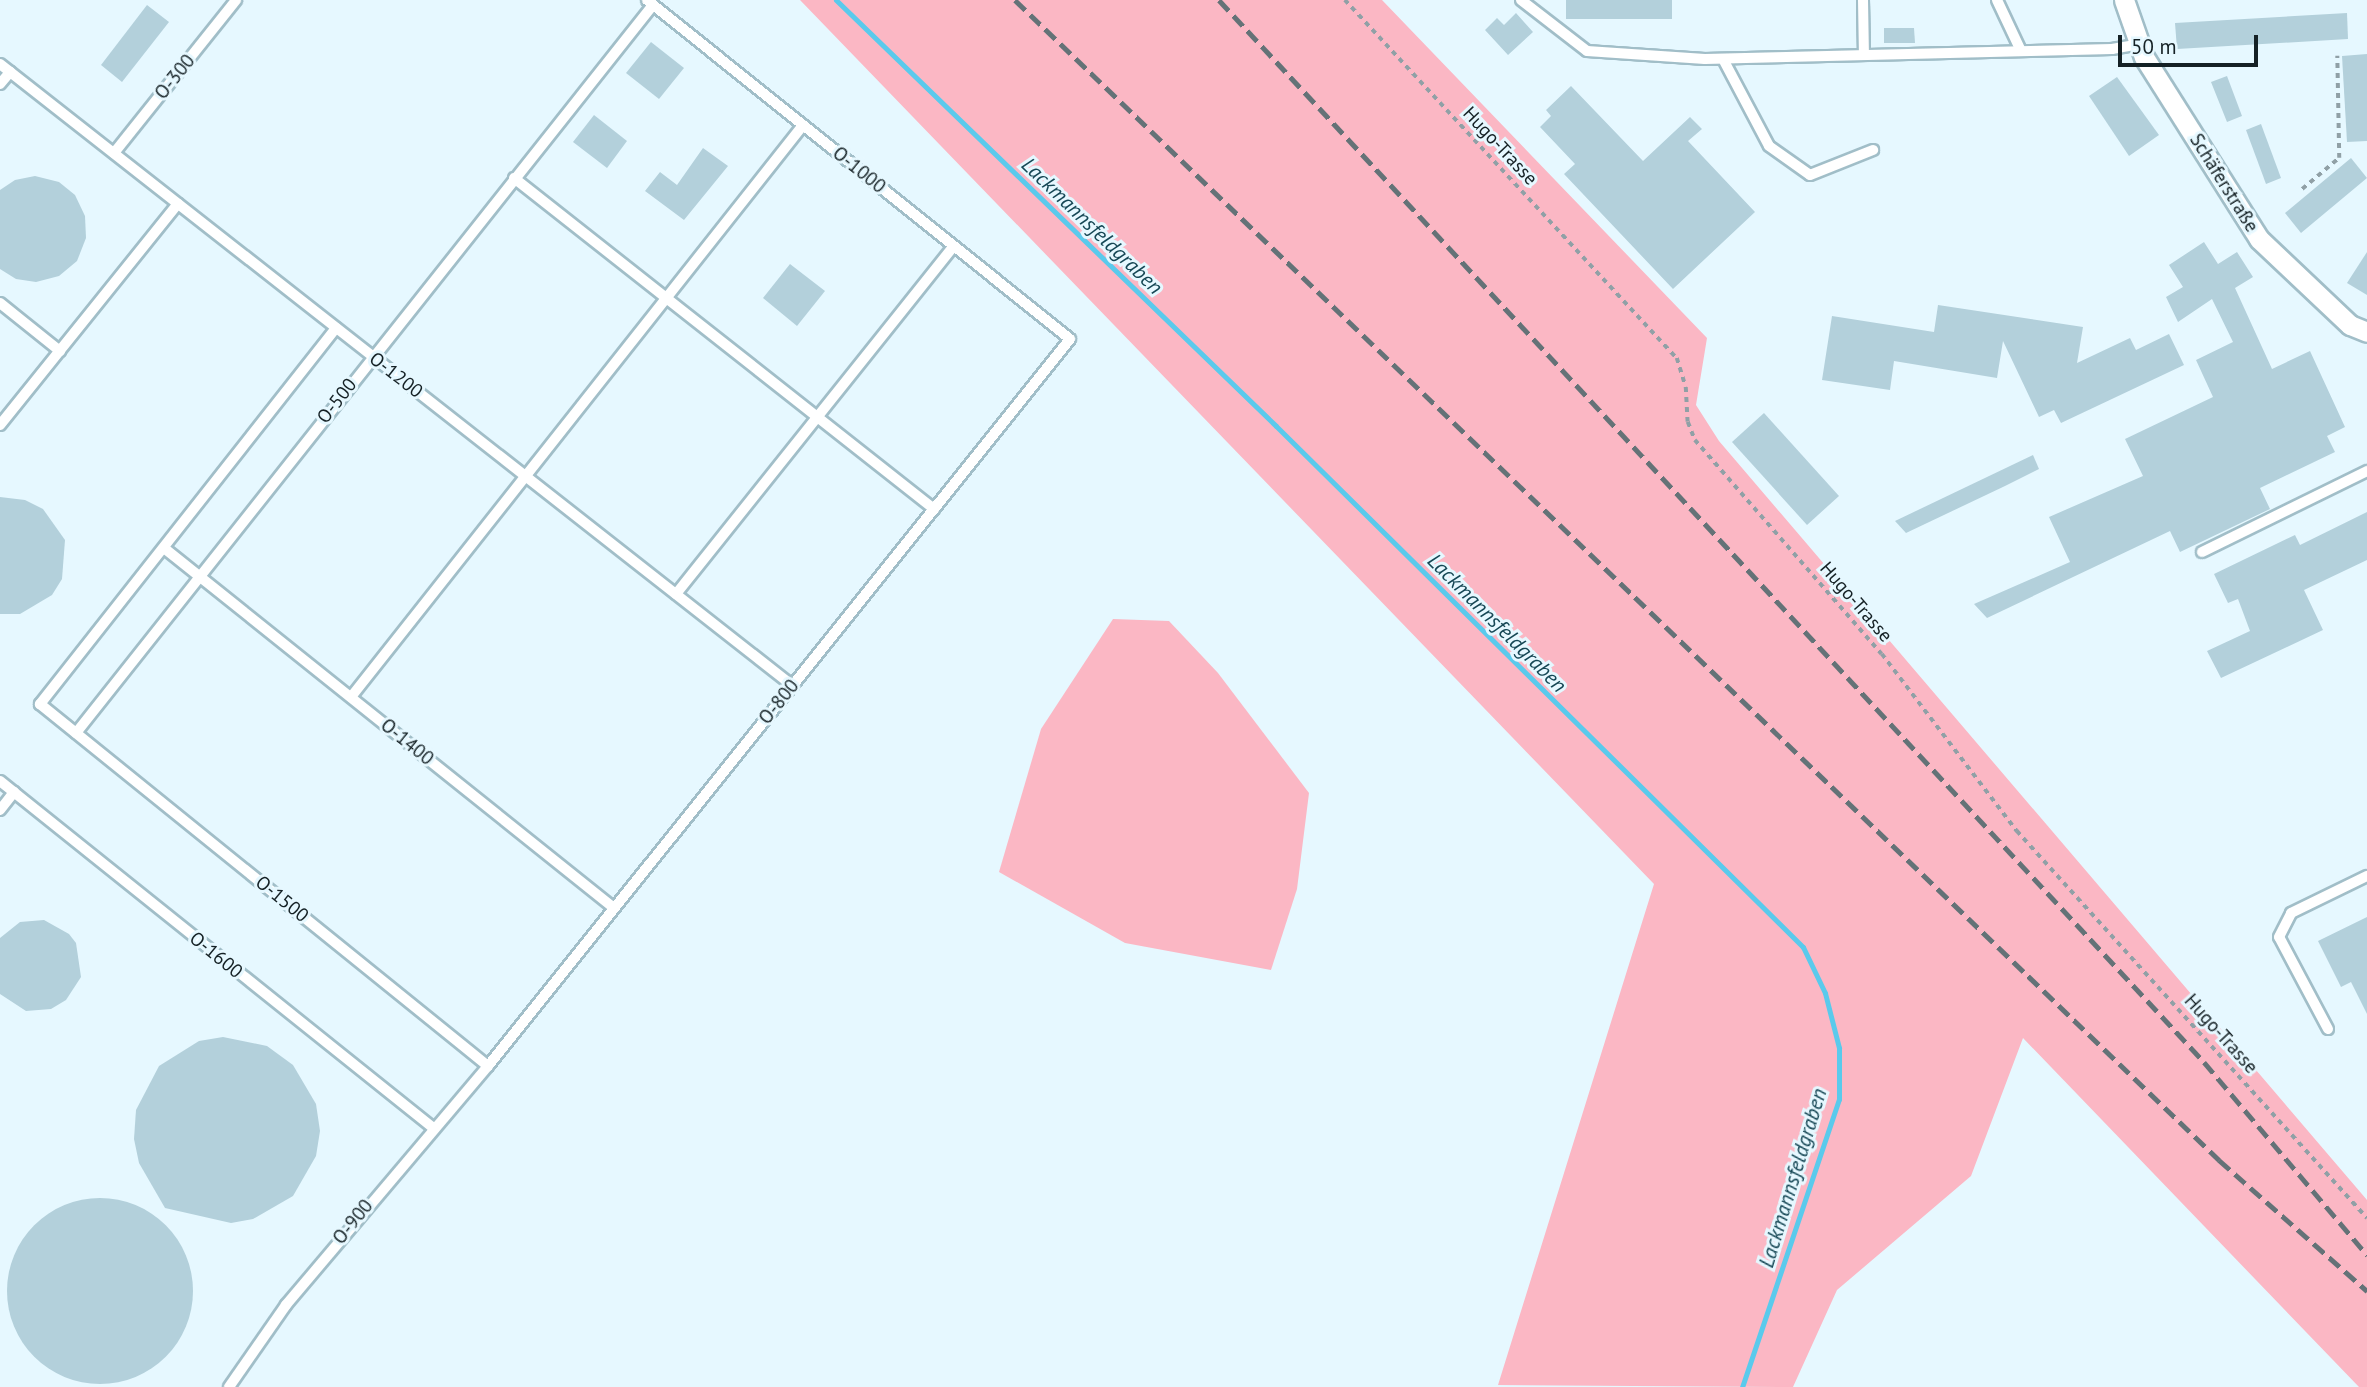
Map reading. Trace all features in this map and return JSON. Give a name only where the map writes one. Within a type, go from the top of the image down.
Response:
[{"type":"street","name":"Schäferstraße","points":[[2124,0],[2140,44],[2259,239],[2350,325],[2367,332]]},
{"type":"lane","name":"O-300","points":[[114,153],[236,0]]},
{"type":"lane","points":[[1521,0],[1587,51],[1723,59],[2021,51],[2140,44]]},
{"type":"lane","points":[[1863,0],[1864,55]]},
{"type":"lane","points":[[1997,0],[2021,51]]},
{"type":"lane","name":"O-1000","points":[[650,2],[1070,339]]},
{"type":"lane","name":"O-500","points":[[76,733],[650,2]]},
{"type":"lane","points":[[1723,59],[1769,146],[1810,175],[1873,150]]},
{"type":"lane","name":"O-1200","points":[[0,64],[793,686]]},
{"type":"lane","points":[[0,84],[10,72]]},
{"type":"lane","points":[[351,697],[803,125]]},
{"type":"lane","points":[[514,178],[934,509]]},
{"type":"lane","points":[[0,425],[178,204]]},
{"type":"lane","points":[[676,594],[954,246]]},
{"type":"lane","points":[[0,303],[60,351]]},
{"type":"lane","points":[[164,548],[337,328]]},
{"type":"lane","name":"O-800","points":[[488,1066],[1070,339]]},
{"type":"lane","points":[[2202,552],[2367,471]]},
{"type":"lane","name":"O-1400","points":[[164,548],[614,908]]},
{"type":"lane","name":"O-1500","points":[[164,548],[40,704],[488,1066]]},
{"type":"lane","name":"O-1600","points":[[0,781],[432,1127]]},
{"type":"lane","points":[[0,810],[14,792]]},
{"type":"lane","points":[[2328,1029],[2279,937],[2291,912],[2367,876]]},
{"type":"lane","name":"O-900","points":[[229,1387],[286,1305],[432,1127],[488,1066]]},
{"type":"path","name":"Hugo-Trasse","points":[[1345,0],[1677,358],[1686,387],[1688,422],[1695,440],[1882,654],[2017,831],[2367,1218]]},
{"type":"path","points":[[2302,189],[2339,158],[2337,56]]},
{"type":"shaded area","points":[[800,0],[1382,0],[1707,338],[1696,405],[1719,441],[2367,1200],[2367,1387],[2359,1387],[2023,1038],[1971,1176],[1837,1290],[1793,1387],[1498,1385],[1654,884]]},
{"type":"shaded area","points":[[1113,619],[1169,621],[1218,673],[1309,793],[1297,889],[1271,970],[1125,943],[999,872],[1041,729]]},
{"type":"building","points":[[1566,0],[1672,0],[1672,19],[1566,19]]},
{"type":"building","points":[[147,5],[169,22],[122,82],[101,65]]},
{"type":"building","points":[[1516,13],[1533,32],[1508,55],[1485,30],[1497,18],[1504,25]]},
{"type":"building","points":[[2347,13],[2348,39],[2177,49],[2175,23]]},
{"type":"building","points":[[1884,28],[1914,28],[1915,43],[1884,43]]},
{"type":"building","points":[[651,42],[684,68],[659,99],[626,73]]},
{"type":"building","points":[[2367,54],[2367,141],[2347,142],[2342,56]]},
{"type":"building","points":[[2227,76],[2242,116],[2227,122],[2211,82]]},
{"type":"building","points":[[2117,77],[2159,135],[2129,156],[2089,96]]},
{"type":"building","points":[[1571,86],[1643,161],[1690,117],[1702,129],[1688,141],[1755,212],[1673,289],[1564,174],[1575,164],[1540,127],[1551,116],[1546,110]]},
{"type":"building","points":[[594,115],[627,141],[607,168],[573,142]]},
{"type":"building","points":[[2261,124],[2281,178],[2266,184],[2246,130]]},
{"type":"building","points":[[703,148],[728,166],[684,220],[645,191],[660,172],[677,185]]},
{"type":"building","points":[[2351,158],[2367,178],[2301,233],[2285,213]]},
{"type":"building","points":[[35,176],[59,182],[75,195],[85,216],[86,238],[77,261],[59,276],[36,282],[16,279],[0,269],[0,190],[15,180]]},
{"type":"building","points":[[2204,242],[2218,264],[2237,252],[2253,277],[2235,288],[2272,369],[2310,351],[2345,427],[2327,436],[2335,452],[2260,488],[2270,509],[2180,552],[2170,531],[1987,618],[1974,604],[2070,562],[2049,517],[2143,476],[2125,439],[2213,397],[2196,360],[2233,342],[2212,299],[2178,322],[2166,297],[2183,287],[2169,265]]},
{"type":"building","points":[[2367,252],[2367,295],[2347,283]]},
{"type":"building","points":[[790,264],[825,291],[797,326],[763,298]]},
{"type":"building","points":[[1938,305],[2083,327],[2077,363],[2130,338],[2136,350],[2169,334],[2184,365],[2061,423],[2054,410],[2039,417],[2003,341],[1997,378],[1894,361],[1890,390],[1822,380],[1832,316],[1934,332]]},
{"type":"building","points":[[1764,413],[1839,496],[1807,525],[1732,442]]},
{"type":"building","points":[[2033,455],[2039,469],[2005,486],[1906,533],[1895,521]]},
{"type":"building","points":[[0,497],[25,500],[43,509],[65,540],[62,579],[52,595],[20,614],[0,614]]},
{"type":"building","points":[[2367,512],[2367,560],[2304,590],[2323,630],[2221,678],[2207,651],[2250,631],[2238,599],[2228,603],[2214,574],[2295,535],[2300,545]]},
{"type":"building","points":[[2367,917],[2367,1014],[2351,982],[2341,987],[2318,941]]},
{"type":"building","points":[[44,920],[69,934],[76,943],[81,977],[66,1000],[51,1009],[26,1011],[0,994],[0,938],[20,922]]},
{"type":"building","points":[[223,1037],[267,1046],[293,1065],[316,1104],[320,1131],[316,1156],[293,1196],[253,1219],[231,1223],[165,1208],[139,1163],[134,1139],[136,1110],[159,1066],[199,1041]]},
{"type":"building","points":[[100,1198],[135,1205],[166,1225],[186,1256],[193,1291],[186,1326],[166,1357],[135,1377],[100,1384],[65,1377],[34,1357],[14,1326],[7,1291],[14,1256],[34,1225],[65,1205]]},
{"type":"waterway","name":"Lackmannsfeldgraben","points":[[836,0],[1276,426],[1803,947],[1825,993],[1839,1048],[1839,1099],[1742,1387]]},
{"type":"railway","points":[[1015,0],[2219,1160],[2367,1291]]},
{"type":"railway","points":[[1219,0],[2204,1062],[2367,1255]]}]
